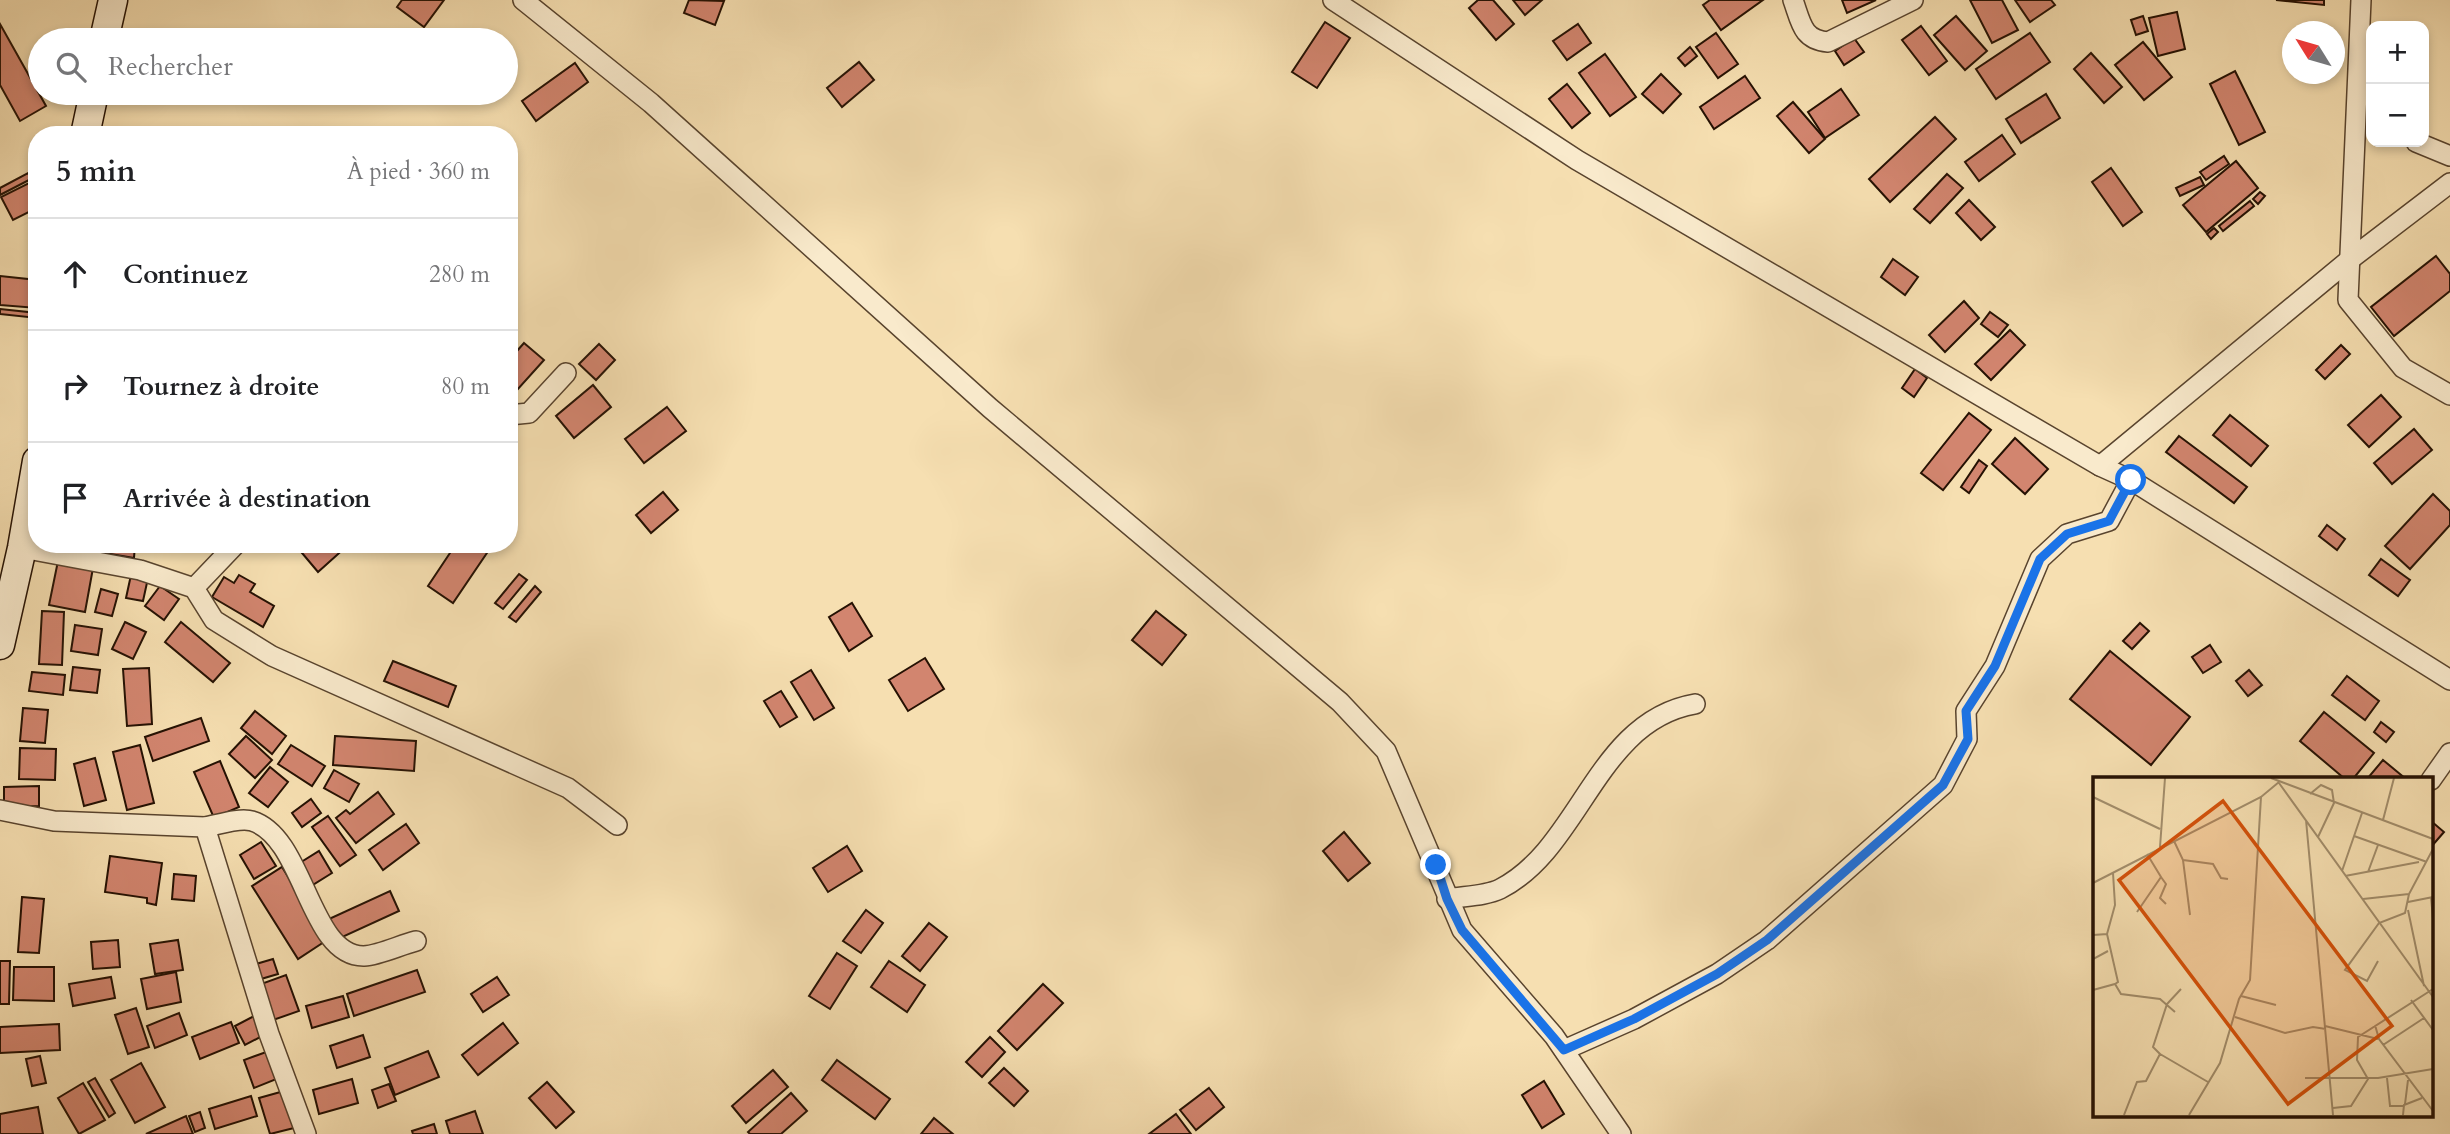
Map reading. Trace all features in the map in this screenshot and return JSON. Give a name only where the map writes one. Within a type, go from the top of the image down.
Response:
[{"type":"street","points":[[107,28],[113,0]]},
{"type":"street","points":[[523,0],[652,103],[990,408],[1340,702],[1386,751],[1462,930],[1564,1050],[1620,1134]]},
{"type":"street","points":[[1333,0],[1577,160],[2100,466],[2131,480],[2450,680]]},
{"type":"street","points":[[1793,0],[1806,36],[1828,43],[1913,0]]},
{"type":"street","points":[[2361,0],[2363,119],[2348,261],[2348,300],[2403,368],[2450,395]]},
{"type":"street","points":[[87,126],[91,105]]},
{"type":"street","points":[[2428,147],[2450,156]]},
{"type":"street","points":[[2100,466],[2348,261],[2450,183]]},
{"type":"street","points":[[518,414],[529,413],[566,373]]},
{"type":"street","points":[[1564,1050],[1658,1006],[1717,974],[1767,940],[1943,785],[1968,739],[1966,711],[1995,666],[2040,559],[2067,534],[2109,521],[2131,480]]},
{"type":"street","points":[[0,645],[28,513]]},
{"type":"street","points":[[22,548],[28,549]]},
{"type":"street","points":[[49,553],[141,570],[194,588],[214,620],[272,656],[568,788],[617,825]]},
{"type":"street","points":[[194,588],[227,553]]},
{"type":"street","points":[[1447,899],[1499,889],[1536,862],[1634,733],[1673,708],[1695,705]]},
{"type":"street","points":[[2432,779],[2450,753]]},
{"type":"street","points":[[0,810],[54,821],[205,827],[251,820],[279,836],[321,920],[344,949],[366,956],[416,941]]},
{"type":"street","points":[[205,827],[269,1034],[306,1134]]},
{"type":"building","points":[[402,0],[444,0],[424,27],[397,7]]},
{"type":"building","points":[[689,0],[724,1],[715,25],[684,13]]},
{"type":"building","points":[[1478,0],[1493,0],[1514,24],[1496,40],[1469,8]]},
{"type":"building","points":[[1513,0],[1542,0],[1525,15]]},
{"type":"building","points":[[1710,0],[1763,0],[1721,30],[1703,5]]},
{"type":"building","points":[[1842,0],[1876,0],[1847,13]]},
{"type":"building","points":[[1970,0],[2002,0],[2018,30],[1992,43]]},
{"type":"building","points":[[2015,0],[2051,0],[2055,5],[2030,22]]},
{"type":"building","points":[[2276,0],[2324,0],[2324,5]]},
{"type":"building","points":[[2177,12],[2185,49],[2158,56],[2149,18]]},
{"type":"building","points":[[1956,16],[1987,51],[1965,70],[1934,35]]},
{"type":"building","points":[[2143,16],[2148,31],[2136,35],[2131,20]]},
{"type":"building","points":[[1325,22],[1350,38],[1317,88],[1292,72]]},
{"type":"building","points":[[0,24],[28,74],[28,105],[46,106],[20,121],[0,85]]},
{"type":"building","points":[[1578,24],[1591,43],[1567,60],[1553,41]]},
{"type":"building","points":[[1921,26],[1947,61],[1929,75],[1902,40]]},
{"type":"building","points":[[1716,33],[1738,64],[1718,78],[1696,47]]},
{"type":"building","points":[[2030,33],[2050,62],[1996,99],[1976,69]]},
{"type":"building","points":[[1854,38],[1864,52],[1844,65],[1835,51]]},
{"type":"building","points":[[2143,42],[2172,77],[2144,100],[2115,65]]},
{"type":"building","points":[[1690,47],[1697,56],[1685,66],[1678,58]]},
{"type":"building","points":[[2091,53],[2122,87],[2104,103],[2074,69]]},
{"type":"building","points":[[1605,54],[1636,97],[1610,116],[1579,73]]},
{"type":"building","points":[[859,62],[874,80],[842,107],[827,88]]},
{"type":"building","points":[[575,63],[588,82],[536,121],[522,101]]},
{"type":"building","points":[[2235,71],[2265,132],[2239,145],[2210,84]]},
{"type":"building","points":[[1661,74],[1681,94],[1663,113],[1642,94]]},
{"type":"building","points":[[1745,76],[1760,98],[1714,129],[1700,107]]},
{"type":"building","points":[[1567,84],[1590,113],[1572,128],[1549,99]]},
{"type":"building","points":[[1841,89],[1859,115],[1825,138],[1808,112]]},
{"type":"building","points":[[2046,94],[2060,118],[2021,143],[2006,119]]},
{"type":"building","points":[[1793,102],[1825,139],[1809,153],[1777,116]]},
{"type":"building","points":[[1935,117],[1956,139],[1890,202],[1869,179]]},
{"type":"building","points":[[2002,135],[2015,154],[1979,181],[1965,162]]},
{"type":"building","points":[[2224,156],[2229,164],[2206,180],[2200,172]]},
{"type":"building","points":[[2236,161],[2258,188],[2206,232],[2183,205]]},
{"type":"building","points":[[2111,168],[2142,212],[2123,226],[2092,182]]},
{"type":"building","points":[[28,173],[28,181],[0,195],[0,188]]},
{"type":"building","points":[[1947,174],[1963,188],[1930,223],[1914,209]]},
{"type":"building","points":[[2200,177],[2204,185],[2180,196],[2176,188]]},
{"type":"building","points":[[28,184],[28,212],[13,220],[1,197]]},
{"type":"building","points":[[2260,192],[2265,196],[2258,204],[2253,199]]},
{"type":"building","points":[[1969,200],[1995,227],[1981,240],[1956,213]]},
{"type":"building","points":[[2250,201],[2254,206],[2223,231],[2219,226]]},
{"type":"building","points":[[2214,228],[2218,232],[2211,239],[2207,234]]},
{"type":"building","points":[[2436,256],[2450,274],[2450,291],[2394,336],[2371,307]]},
{"type":"building","points":[[1893,259],[1918,277],[1905,295],[1881,277]]},
{"type":"building","points":[[0,276],[28,279],[28,307],[0,305]]},
{"type":"building","points":[[1964,301],[1979,318],[1945,352],[1929,335]]},
{"type":"building","points":[[0,309],[28,312],[28,317],[0,314]]},
{"type":"building","points":[[1990,312],[2008,325],[1998,337],[1981,324]]},
{"type":"building","points":[[2010,330],[2025,345],[1991,380],[1975,364]]},
{"type":"building","points":[[524,343],[544,360],[518,389],[518,350]]},
{"type":"building","points":[[599,344],[615,360],[596,380],[579,364]]},
{"type":"building","points":[[2341,345],[2350,354],[2325,379],[2316,370]]},
{"type":"building","points":[[1915,369],[1927,378],[1914,397],[1902,388]]},
{"type":"building","points":[[593,385],[611,407],[574,438],[556,416]]},
{"type":"building","points":[[2381,395],[2401,417],[2369,447],[2348,425]]},
{"type":"building","points":[[667,407],[686,431],[644,463],[625,439]]},
{"type":"building","points":[[1969,413],[1991,430],[1943,490],[1921,473]]},
{"type":"building","points":[[2230,415],[2268,446],[2251,466],[2213,435]]},
{"type":"building","points":[[2414,429],[2432,450],[2392,484],[2374,463]]},
{"type":"building","points":[[2179,436],[2247,487],[2234,503],[2166,452]]},
{"type":"building","points":[[2015,438],[2048,469],[2025,494],[1992,464]]},
{"type":"building","points":[[1979,460],[1987,466],[1969,493],[1961,487]]},
{"type":"building","points":[[663,492],[678,510],[651,533],[636,515]]},
{"type":"building","points":[[2433,494],[2450,511],[2450,525],[2410,569],[2385,546]]},
{"type":"building","points":[[2327,525],[2345,539],[2337,550],[2319,536]]},
{"type":"building","points":[[104,553],[134,553],[134,558]]},
{"type":"building","points":[[302,553],[339,553],[318,572]]},
{"type":"building","points":[[450,553],[487,553],[453,603],[428,586]]},
{"type":"building","points":[[2381,559],[2410,580],[2398,596],[2369,575]]},
{"type":"building","points":[[58,561],[93,568],[85,612],[49,605]]},
{"type":"building","points":[[519,574],[527,580],[503,609],[495,603]]},
{"type":"building","points":[[131,575],[148,578],[143,601],[126,598]]},
{"type":"building","points":[[239,575],[255,584],[250,592],[274,606],[263,627],[212,597],[224,577],[234,583]]},
{"type":"building","points":[[160,586],[179,599],[164,620],[145,606]]},
{"type":"building","points":[[535,586],[541,592],[516,622],[509,617]]},
{"type":"building","points":[[101,589],[118,594],[112,616],[95,612]]},
{"type":"building","points":[[852,603],[872,636],[849,651],[829,617]]},
{"type":"building","points":[[42,611],[64,612],[62,665],[39,664]]},
{"type":"building","points":[[1156,611],[1186,635],[1162,665],[1132,640]]},
{"type":"building","points":[[125,622],[146,632],[133,659],[112,649]]},
{"type":"building","points":[[181,622],[230,663],[213,682],[165,642]]},
{"type":"building","points":[[2140,623],[2149,631],[2132,649],[2123,641]]},
{"type":"building","points":[[75,625],[102,629],[98,655],[71,651]]},
{"type":"building","points":[[2210,645],[2221,662],[2203,673],[2192,657]]},
{"type":"building","points":[[2110,651],[2190,717],[2151,765],[2070,699]]},
{"type":"building","points":[[925,658],[944,689],[908,711],[889,680]]},
{"type":"building","points":[[393,661],[456,686],[448,707],[384,681]]},
{"type":"building","points":[[73,667],[100,670],[97,693],[70,690]]},
{"type":"building","points":[[149,668],[152,724],[127,726],[123,669]]},
{"type":"building","points":[[811,670],[834,708],[814,720],[791,682]]},
{"type":"building","points":[[2249,670],[2262,685],[2248,696],[2236,681]]},
{"type":"building","points":[[32,672],[65,675],[63,695],[29,691]]},
{"type":"building","points":[[2347,676],[2379,701],[2365,720],[2332,695]]},
{"type":"building","points":[[781,691],[797,717],[780,727],[764,701]]},
{"type":"building","points":[[23,708],[48,710],[45,743],[20,741]]},
{"type":"building","points":[[255,711],[286,736],[272,754],[241,728]]},
{"type":"building","points":[[2324,712],[2374,753],[2355,777],[2343,777],[2300,741]]},
{"type":"building","points":[[201,718],[209,741],[153,761],[145,737]]},
{"type":"building","points":[[2381,722],[2394,732],[2386,742],[2374,732]]},
{"type":"building","points":[[246,736],[272,760],[255,778],[229,754]]},
{"type":"building","points":[[335,736],[416,741],[414,771],[333,765]]},
{"type":"building","points":[[140,745],[154,803],[127,810],[113,752]]},
{"type":"building","points":[[291,745],[325,766],[312,786],[278,764]]},
{"type":"building","points":[[20,748],[56,749],[55,780],[19,779]]},
{"type":"building","points":[[95,758],[106,800],[84,806],[74,764]]},
{"type":"building","points":[[2383,760],[2404,777],[2369,777]]},
{"type":"building","points":[[220,761],[239,807],[214,818],[194,772]]},
{"type":"building","points":[[270,767],[288,782],[268,807],[249,793]]},
{"type":"building","points":[[334,770],[359,784],[349,802],[324,788]]},
{"type":"building","points":[[39,786],[39,806],[4,807],[4,787]]},
{"type":"building","points":[[378,792],[394,814],[356,843],[336,818],[346,810],[350,814]]},
{"type":"building","points":[[311,799],[321,813],[302,827],[292,813]]},
{"type":"building","points":[[328,816],[356,855],[340,866],[312,827]]},
{"type":"building","points":[[2432,822],[2444,832],[2432,846]]},
{"type":"building","points":[[406,824],[419,843],[383,870],[369,850]]},
{"type":"building","points":[[1344,832],[1370,863],[1348,881],[1323,851]]},
{"type":"building","points":[[261,842],[276,866],[254,879],[240,855]]},
{"type":"building","points":[[847,846],[862,871],[828,892],[813,868]]},
{"type":"building","points":[[319,851],[332,873],[311,886],[298,864]]},
{"type":"building","points":[[110,856],[162,863],[156,905],[147,903],[147,898],[105,892]]},
{"type":"building","points":[[282,867],[327,940],[298,959],[252,886]]},
{"type":"building","points":[[174,874],[196,876],[194,901],[172,899]]},
{"type":"building","points":[[390,891],[399,911],[338,939],[329,919]]},
{"type":"building","points":[[22,897],[44,899],[39,953],[18,952]]},
{"type":"building","points":[[866,910],[883,923],[861,953],[843,941]]},
{"type":"building","points":[[929,923],[947,937],[920,971],[902,956]]},
{"type":"building","points":[[118,940],[120,967],[93,969],[91,942]]},
{"type":"building","points":[[178,940],[183,970],[155,974],[150,944]]},
{"type":"building","points":[[837,953],[857,966],[830,1009],[809,996]]},
{"type":"building","points":[[273,959],[278,974],[261,979],[256,964]]},
{"type":"building","points":[[0,961],[10,961],[9,1004],[0,1004]]},
{"type":"building","points":[[889,961],[925,985],[907,1012],[871,987]]},
{"type":"building","points":[[14,967],[54,967],[54,1001],[13,1000]]},
{"type":"building","points":[[417,970],[425,992],[354,1016],[347,994]]},
{"type":"building","points":[[176,972],[181,1002],[147,1009],[141,979]]},
{"type":"building","points":[[286,975],[299,1011],[273,1020],[261,984]]},
{"type":"building","points":[[111,977],[115,998],[73,1006],[69,984]]},
{"type":"building","points":[[497,977],[509,995],[483,1012],[471,994]]},
{"type":"building","points":[[1043,984],[1063,1003],[1017,1050],[998,1031]]},
{"type":"building","points":[[343,996],[349,1017],[312,1028],[306,1006]]},
{"type":"building","points":[[136,1008],[149,1047],[128,1054],[115,1015]]},
{"type":"building","points":[[179,1013],[187,1035],[155,1048],[147,1026]]},
{"type":"building","points":[[254,1016],[264,1035],[245,1045],[235,1026]]},
{"type":"building","points":[[231,1022],[239,1043],[200,1059],[192,1037]]},
{"type":"building","points":[[503,1023],[518,1043],[478,1075],[462,1055]]},
{"type":"building","points":[[59,1024],[60,1050],[0,1053],[0,1027]]},
{"type":"building","points":[[363,1035],[370,1057],[337,1068],[330,1046]]},
{"type":"building","points":[[990,1037],[1005,1052],[982,1077],[966,1062]]},
{"type":"building","points":[[269,1051],[279,1078],[254,1088],[244,1060]]},
{"type":"building","points":[[428,1051],[439,1077],[395,1095],[385,1068]]},
{"type":"building","points":[[40,1056],[46,1083],[32,1086],[26,1059]]},
{"type":"building","points":[[837,1060],[890,1099],[875,1119],[822,1080]]},
{"type":"building","points":[[141,1063],[165,1107],[135,1123],[111,1080]]},
{"type":"building","points":[[1004,1068],[1028,1091],[1014,1106],[989,1083]]},
{"type":"building","points":[[773,1070],[788,1087],[746,1123],[732,1106]]},
{"type":"building","points":[[95,1078],[115,1113],[109,1117],[88,1082]]},
{"type":"building","points":[[352,1079],[358,1103],[319,1114],[313,1090]]},
{"type":"building","points":[[1544,1081],[1564,1114],[1542,1128],[1522,1095]]},
{"type":"building","points":[[547,1082],[574,1112],[556,1128],[529,1098]]},
{"type":"building","points":[[83,1083],[105,1120],[79,1134],[58,1098]]},
{"type":"building","points":[[389,1084],[396,1101],[378,1108],[372,1090]]},
{"type":"building","points":[[1209,1088],[1224,1107],[1196,1130],[1180,1110]]},
{"type":"building","points":[[284,1091],[294,1128],[270,1134],[259,1098]]},
{"type":"building","points":[[791,1093],[807,1111],[781,1134],[748,1132]]},
{"type":"building","points":[[251,1096],[257,1116],[215,1129],[209,1109]]},
{"type":"building","points":[[38,1107],[43,1134],[0,1134],[0,1114]]},
{"type":"building","points":[[475,1111],[483,1134],[450,1134],[446,1121]]},
{"type":"building","points":[[200,1112],[205,1128],[195,1132],[189,1116]]},
{"type":"building","points":[[1176,1114],[1191,1134],[1149,1134]]},
{"type":"building","points":[[186,1116],[193,1134],[146,1134]]},
{"type":"building","points":[[934,1118],[953,1134],[921,1134]]},
{"type":"building","points":[[434,1124],[437,1134],[413,1134],[412,1131]]},
{"type":"route","points":[[1436,865],[1447,899],[1462,930],[1564,1050],[1634,1019],[1717,974],[1767,940],[1943,785],[1968,739],[1966,711],[1995,666],[2040,559],[2067,534],[2109,521],[2131,480]]}]
